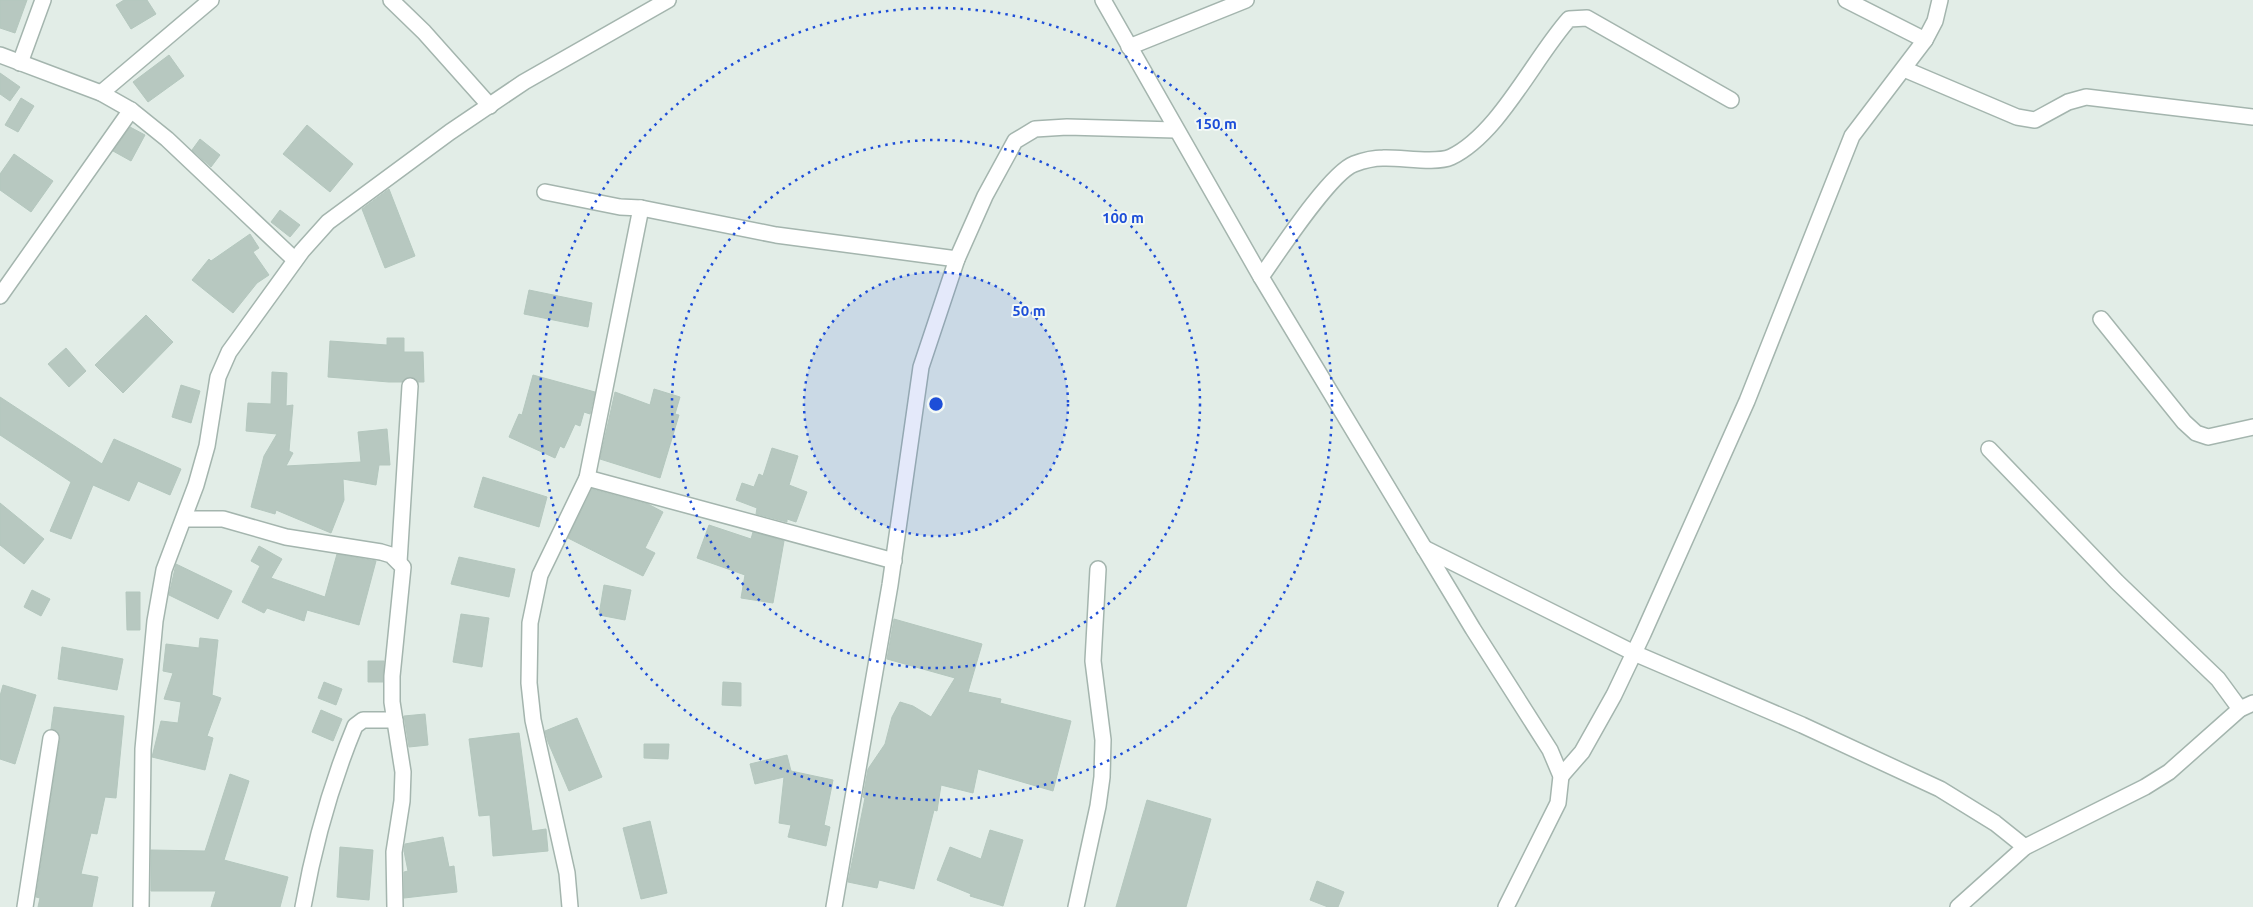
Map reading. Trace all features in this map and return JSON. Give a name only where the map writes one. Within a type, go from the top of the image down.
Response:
[{"type":"street","points":[[20,62],[43,0]]},
{"type":"street","points":[[101,92],[211,0]]},
{"type":"street","points":[[391,0],[424,32],[490,106]]},
{"type":"street","points":[[141,907],[143,749],[155,621],[164,570],[184,519],[207,446],[218,377],[229,352],[295,260],[328,222],[490,106],[582,48],[668,0]]},
{"type":"street","points":[[1103,0],[1260,278],[1424,548],[1550,750],[1561,776],[1558,803],[1506,907]]},
{"type":"street","points":[[1128,47],[1246,0]]},
{"type":"street","points":[[1846,0],[1925,40]]},
{"type":"street","points":[[1561,776],[1582,752],[1614,695],[1634,653],[1747,401],[1852,136],[1862,120],[1925,40],[1935,21],[1940,0]]},
{"type":"street","points":[[1260,278],[1334,178],[1353,164],[1382,158],[1416,160],[1450,157],[1479,137],[1524,83],[1557,33],[1569,19],[1587,18],[1731,100]]},
{"type":"street","points":[[0,55],[101,92],[131,110],[167,139],[295,260]]},
{"type":"street","points":[[1904,69],[2017,116],[2035,120],[2068,102],[2086,97],[2253,117]]},
{"type":"street","points":[[0,296],[131,110]]},
{"type":"street","points":[[834,907],[894,561],[921,367],[957,259],[985,196],[1015,141],[1028,133],[1035,129],[1067,127],[1175,130]]},
{"type":"street","points":[[545,192],[620,207],[641,208],[776,235],[957,259]]},
{"type":"street","points":[[570,907],[567,873],[533,720],[529,683],[530,624],[540,575],[587,478],[641,208]]},
{"type":"street","points":[[2101,319],[2184,422],[2196,433],[2208,437],[2253,427]]},
{"type":"street","points":[[399,562],[410,386]]},
{"type":"street","points":[[1958,907],[2025,847],[2145,787],[2169,772],[2247,706],[2117,582],[1989,449]]},
{"type":"street","points":[[587,478],[894,561]]},
{"type":"street","points":[[184,519],[223,519],[286,537],[386,554],[399,562],[403,567],[404,574],[395,634],[392,702],[403,772],[402,801],[394,852],[395,907]]},
{"type":"street","points":[[1424,548],[1634,653],[1802,725],[1940,789],[1995,823],[2025,847]]},
{"type":"street","points":[[1076,907],[1098,806],[1102,777],[1103,740],[1093,661],[1098,569]]},
{"type":"street","points":[[303,907],[310,871],[330,796],[355,726],[363,720],[395,720]]},
{"type":"street","points":[[25,907],[51,738]]},
{"type":"building","points":[[0,0],[27,0],[15,33],[0,28]]},
{"type":"building","points":[[124,0],[147,0],[156,14],[131,29],[116,5]]},
{"type":"building","points":[[169,55],[184,76],[148,102],[133,82]]},
{"type":"building","points":[[0,73],[20,87],[10,101],[0,94]]},
{"type":"building","points":[[21,98],[34,106],[18,132],[5,125]]},
{"type":"building","points":[[307,125],[353,164],[330,192],[283,154]]},
{"type":"building","points":[[130,127],[145,135],[131,161],[113,151]]},
{"type":"building","points":[[200,139],[220,155],[211,167],[192,150]]},
{"type":"building","points":[[14,154],[53,181],[31,212],[0,190],[0,174]]},
{"type":"building","points":[[389,189],[415,256],[385,268],[362,209]]},
{"type":"building","points":[[280,210],[300,225],[290,237],[271,222]]},
{"type":"building","points":[[250,234],[259,248],[253,252],[269,275],[257,283],[233,313],[192,280],[209,259],[211,261]]},
{"type":"building","points":[[529,290],[592,303],[588,327],[524,314]]},
{"type":"building","points":[[146,315],[173,342],[123,393],[95,365]]},
{"type":"building","points":[[387,338],[404,338],[404,352],[423,352],[424,382],[418,382],[410,377],[402,382],[389,382],[328,377],[330,341],[387,345]]},
{"type":"building","points":[[66,348],[86,371],[69,387],[48,364]]},
{"type":"building","points":[[272,372],[287,373],[286,406],[293,405],[289,451],[293,453],[286,466],[361,462],[358,432],[387,429],[390,465],[379,465],[376,485],[343,479],[344,500],[331,533],[276,510],[275,514],[251,507],[264,456],[277,434],[246,431],[248,403],[271,404]]},
{"type":"building","points":[[533,375],[595,392],[590,414],[584,412],[580,426],[575,424],[564,448],[560,446],[555,458],[509,437],[519,414],[522,415]]},
{"type":"building","points":[[181,385],[200,391],[191,423],[172,417]]},
{"type":"building","points":[[654,389],[680,397],[675,414],[679,415],[660,478],[600,459],[615,392],[650,405]]},
{"type":"building","points":[[0,397],[102,464],[114,439],[181,469],[170,495],[138,481],[129,501],[93,485],[71,539],[50,531],[71,482],[0,435]]},
{"type":"building","points":[[772,448],[798,456],[789,485],[807,492],[796,522],[787,519],[787,522],[756,514],[757,508],[736,500],[742,483],[754,487],[759,474],[763,476]]},
{"type":"building","points":[[483,477],[547,497],[539,527],[474,507]]},
{"type":"building","points":[[592,489],[648,504],[663,512],[645,548],[655,553],[643,576],[568,538]]},
{"type":"building","points":[[0,503],[44,539],[24,564],[0,545]]},
{"type":"building","points":[[709,525],[751,539],[753,532],[784,541],[773,603],[741,598],[745,575],[697,558]]},
{"type":"building","points":[[259,546],[282,559],[271,578],[325,597],[337,554],[376,561],[359,625],[307,610],[304,621],[267,608],[264,613],[242,602],[260,566],[251,561]]},
{"type":"building","points":[[459,557],[515,569],[509,597],[451,584]]},
{"type":"building","points":[[176,564],[232,591],[218,619],[169,595]]},
{"type":"building","points":[[604,585],[631,590],[625,620],[599,615]]},
{"type":"building","points":[[32,590],[50,599],[41,616],[24,607]]},
{"type":"building","points":[[126,592],[140,592],[140,630],[127,630]]},
{"type":"building","points":[[461,614],[489,618],[482,667],[453,662]]},
{"type":"building","points":[[894,619],[982,644],[968,692],[1001,699],[1000,703],[1071,721],[1053,791],[978,769],[973,793],[941,785],[937,811],[934,810],[914,889],[879,880],[877,888],[848,882],[865,798],[863,797],[868,769],[885,744],[892,717],[900,702],[913,706],[931,717],[955,678],[887,659]]},
{"type":"building","points":[[200,638],[218,640],[212,695],[221,698],[207,736],[213,738],[205,770],[152,757],[161,721],[178,723],[181,702],[164,699],[173,673],[163,671],[166,644],[199,648]]},
{"type":"building","points":[[62,647],[123,659],[117,690],[58,679]]},
{"type":"building","points":[[368,661],[384,661],[383,682],[368,682]]},
{"type":"building","points":[[324,682],[342,689],[336,705],[318,698]]},
{"type":"building","points":[[723,682],[741,683],[741,706],[722,705]]},
{"type":"building","points":[[3,685],[36,695],[15,764],[0,759],[0,696]]},
{"type":"building","points":[[54,707],[124,716],[116,798],[105,797],[97,834],[91,833],[81,874],[98,877],[92,907],[38,907],[40,898],[36,897],[60,739],[57,731],[51,729]]},
{"type":"building","points":[[321,710],[342,719],[333,741],[312,732]]},
{"type":"building","points":[[425,714],[428,745],[409,747],[404,716]]},
{"type":"building","points":[[577,718],[602,777],[569,791],[545,731]]},
{"type":"building","points":[[519,733],[532,831],[546,829],[548,851],[493,856],[490,815],[479,816],[469,739]]},
{"type":"building","points":[[644,744],[669,744],[668,759],[644,758]]},
{"type":"building","points":[[787,755],[791,771],[833,780],[824,825],[830,827],[826,846],[788,837],[791,825],[779,823],[784,777],[755,784],[750,764]]},
{"type":"building","points":[[230,774],[249,781],[224,860],[288,877],[280,907],[211,907],[216,891],[151,891],[151,850],[205,851]]},
{"type":"building","points":[[1147,800],[1211,819],[1186,907],[1116,907]]},
{"type":"building","points":[[650,821],[667,893],[641,899],[623,828]]},
{"type":"building","points":[[990,830],[1023,840],[1003,906],[970,896],[971,894],[937,880],[950,847],[981,859]]},
{"type":"building","points":[[443,837],[449,867],[454,866],[457,892],[404,898],[404,872],[408,871],[404,851],[405,844]]},
{"type":"building","points":[[340,847],[373,850],[369,900],[337,897]]},
{"type":"building","points":[[1317,881],[1344,892],[1338,907],[1328,907],[1310,900]]}]
